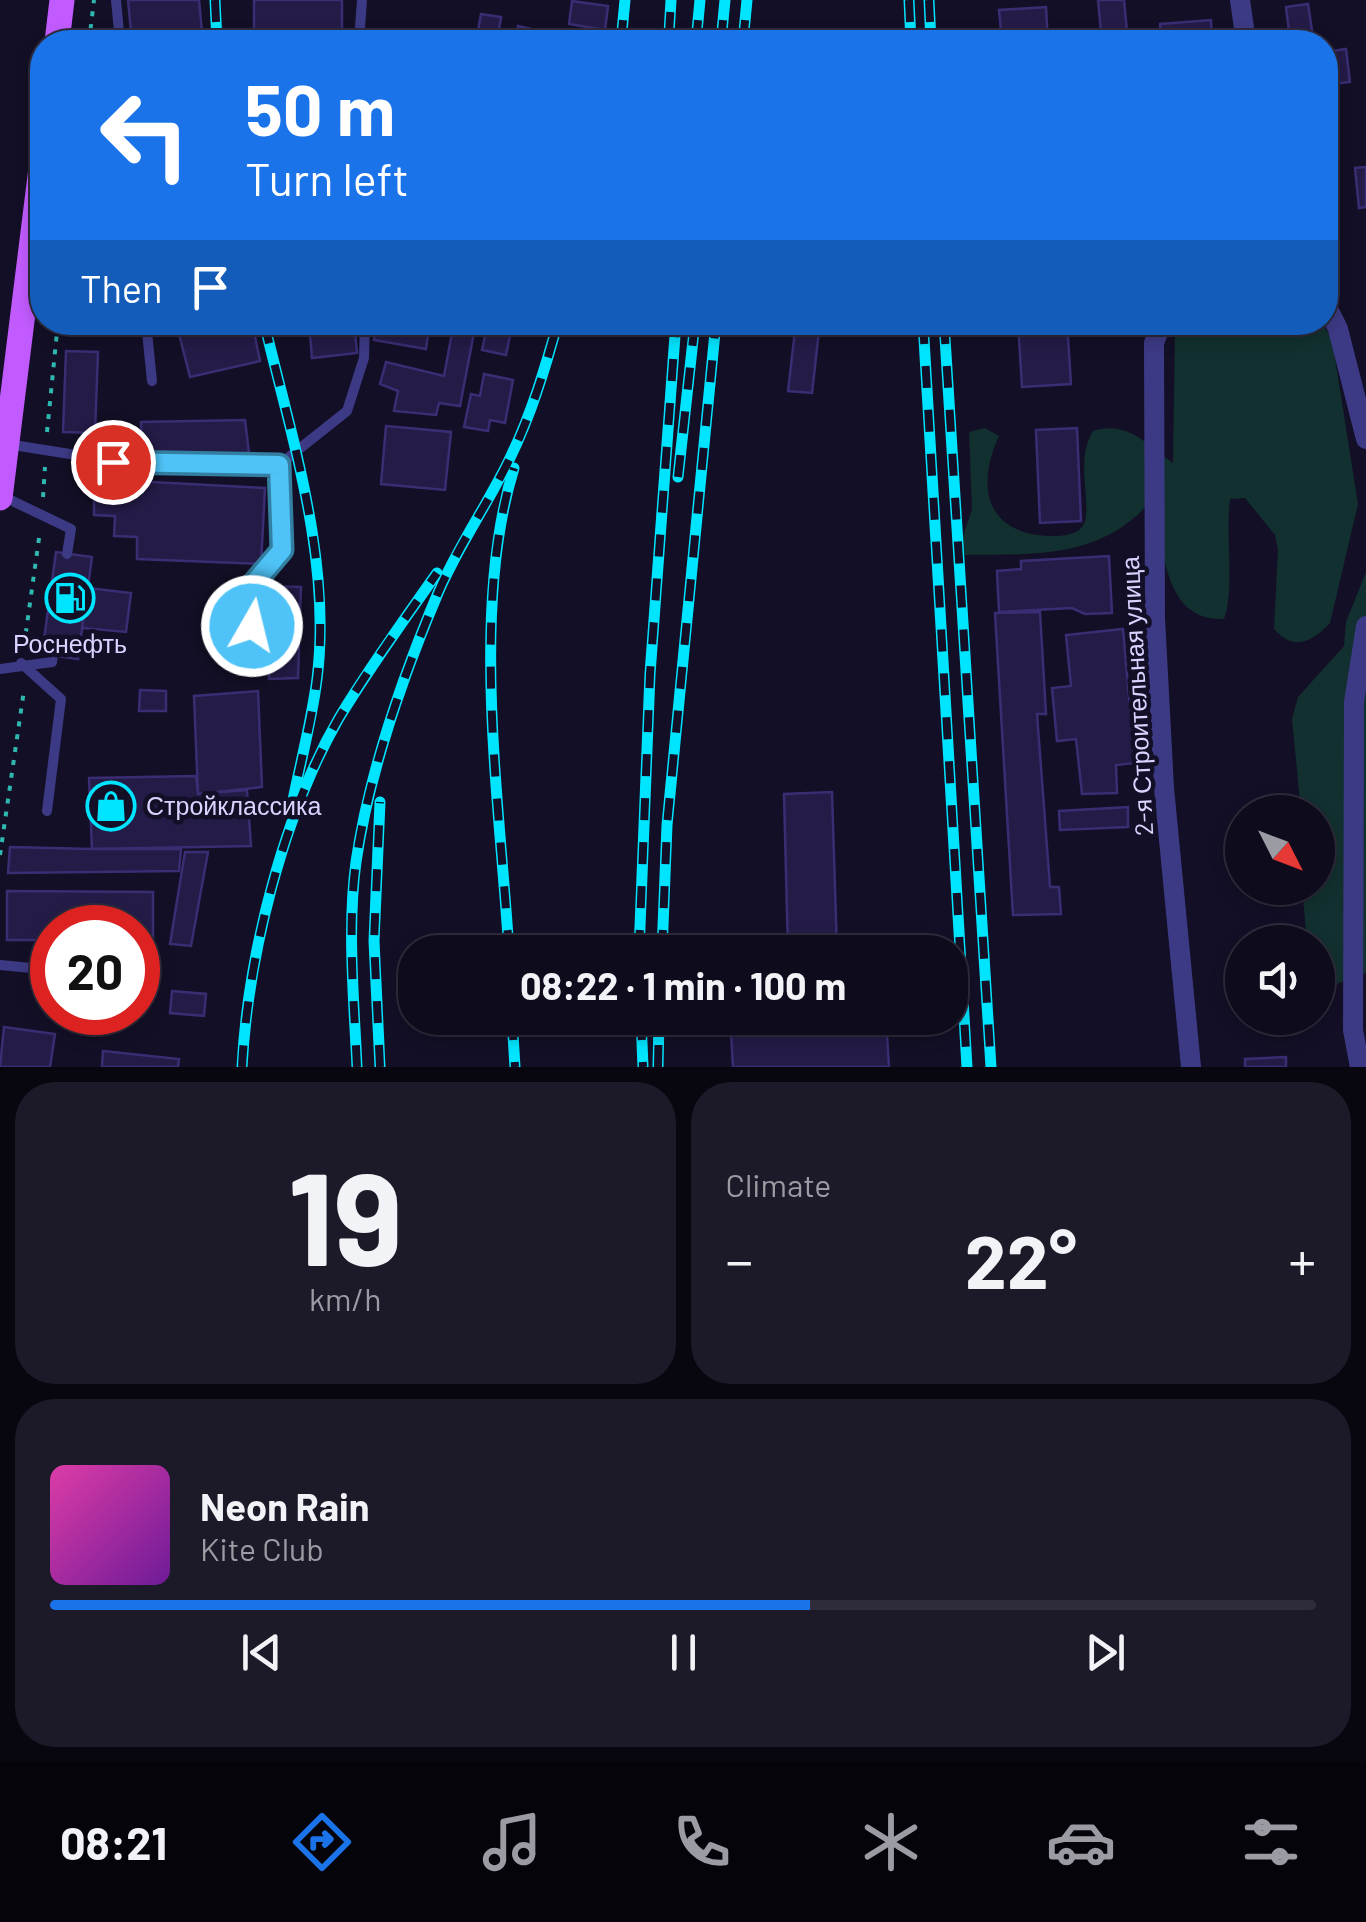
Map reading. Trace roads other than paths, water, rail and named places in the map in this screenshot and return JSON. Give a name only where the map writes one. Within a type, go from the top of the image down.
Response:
[{"type":"main road","points":[[58,30],[62,0]]},
{"type":"main road","points":[[0,496],[30,254]]},
{"type":"street","points":[[1240,0],[1244,30]]},
{"type":"street","points":[[1338,329],[1366,440]]},
{"type":"street","name":"2-я Строительная улица","points":[[1157,335],[1155,618],[1164,788],[1190,1067]]},
{"type":"street","points":[[1360,1067],[1353,1030],[1354,702],[1366,626]]},
{"type":"lane","points":[[116,0],[119,30]]},
{"type":"lane","points":[[360,30],[362,0]]},
{"type":"lane","points":[[147,335],[152,381]]},
{"type":"lane","points":[[6,443],[145,466],[279,465],[347,411],[364,358],[365,335]]},
{"type":"lane","points":[[252,626],[254,583],[282,550],[279,465]]},
{"type":"lane","points":[[0,496],[71,529],[67,554]]},
{"type":"lane","points":[[0,669],[21,663],[52,662],[53,655]]},
{"type":"lane","points":[[21,663],[61,700],[47,811]]},
{"type":"lane","points":[[0,965],[30,968]]},
{"type":"railway","points":[[215,0],[216,30]]},
{"type":"railway","points":[[622,30],[625,0]]},
{"type":"railway","points":[[669,30],[671,0]]},
{"type":"railway","points":[[697,30],[700,0]]},
{"type":"railway","points":[[722,30],[725,0]]},
{"type":"railway","points":[[744,30],[747,0]]},
{"type":"railway","points":[[909,0],[910,30]]},
{"type":"railway","points":[[929,0],[930,30]]},
{"type":"railway","points":[[267,335],[297,454],[319,589],[317,679],[293,800]]},
{"type":"railway","points":[[357,1067],[353,887],[378,759],[438,593],[525,425],[554,335]]},
{"type":"railway","points":[[640,935],[650,674],[675,335]]},
{"type":"railway","points":[[678,477],[694,335]]},
{"type":"railway","points":[[663,935],[667,825],[715,335]]},
{"type":"railway","points":[[924,335],[967,1067]]},
{"type":"railway","points":[[945,335],[991,1067]]},
{"type":"railway","points":[[508,935],[495,771],[491,645],[493,583],[514,468]]},
{"type":"railway","points":[[242,1067],[261,933],[301,798],[339,718],[437,573]]},
{"type":"railway","points":[[380,802],[374,941],[380,1067]]},
{"type":"railway","points":[[513,1035],[515,1067]]},
{"type":"railway","points":[[642,1035],[643,1067]]},
{"type":"railway","points":[[658,1067],[659,1035]]},
{"type":"place","name":"Роснефть","points":[[70,598]]},
{"type":"place","name":"Стройклассика","points":[[111,806]]}]
